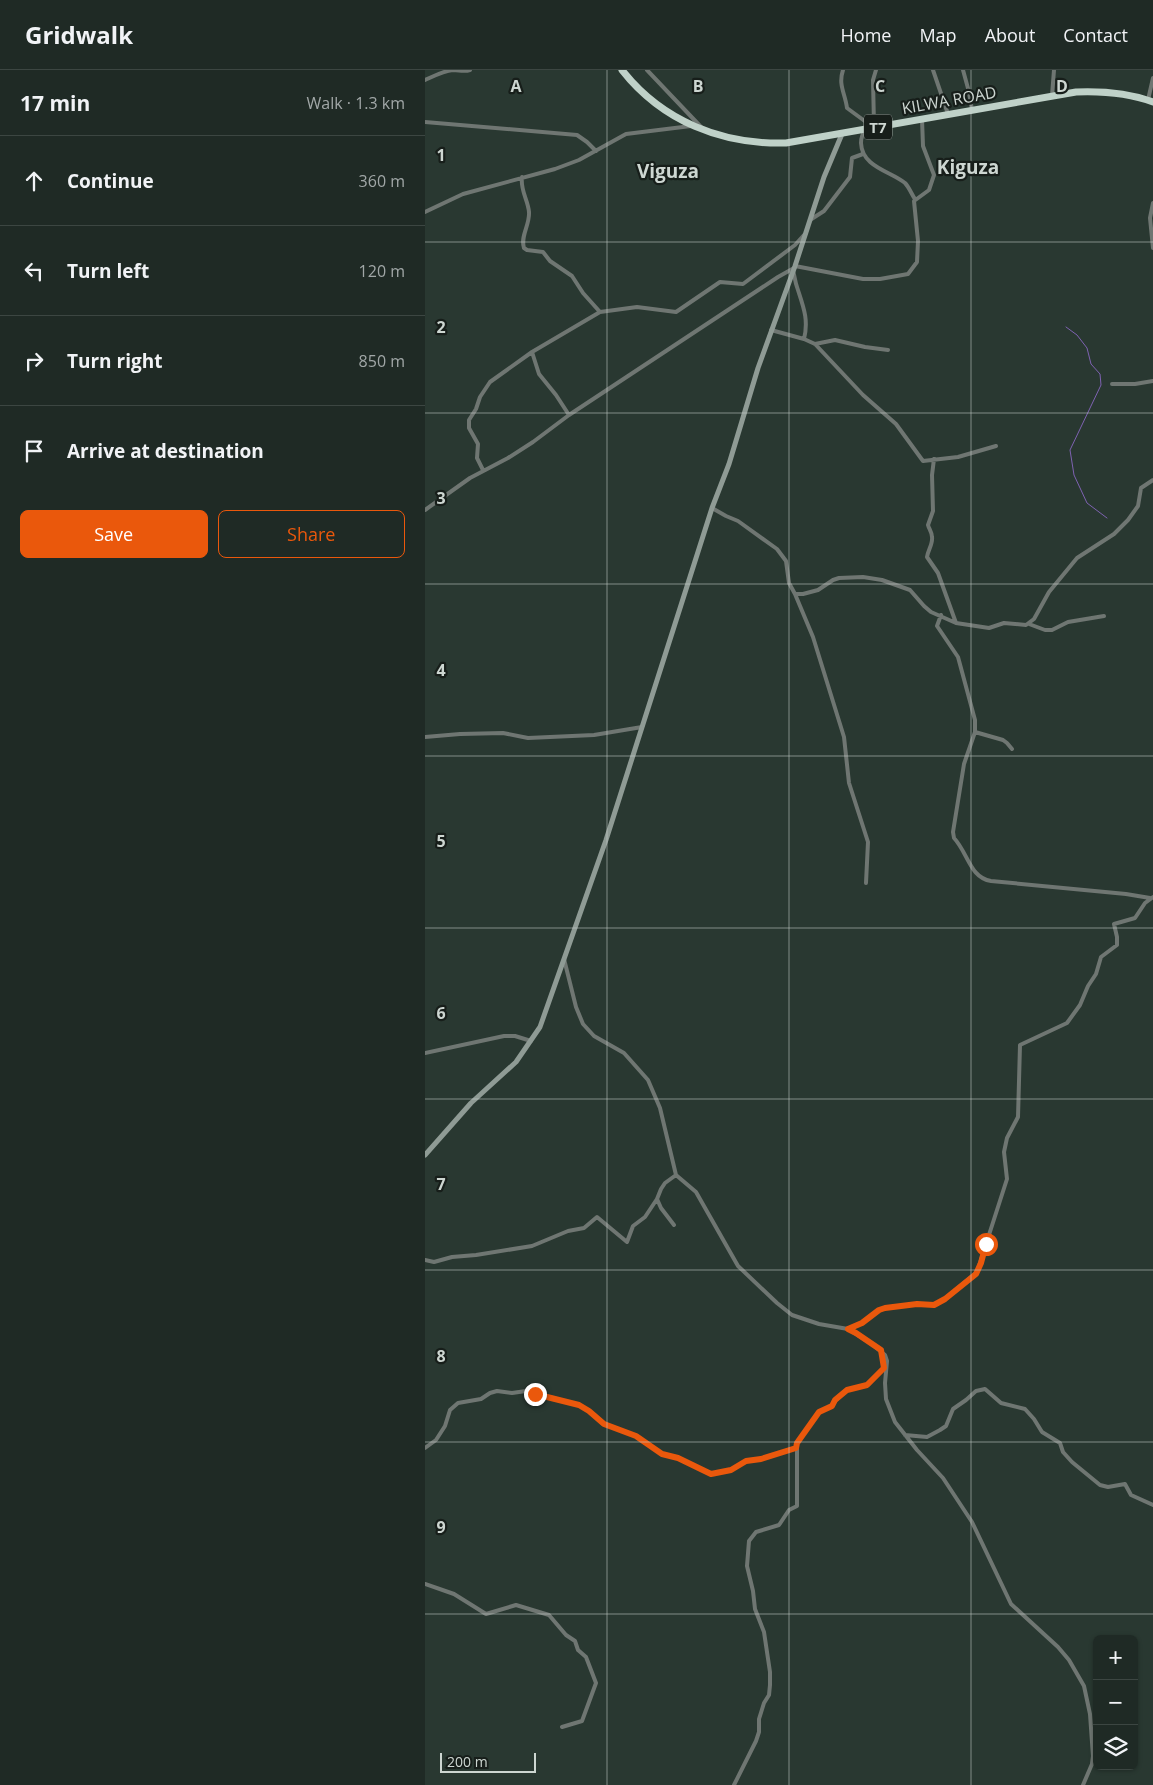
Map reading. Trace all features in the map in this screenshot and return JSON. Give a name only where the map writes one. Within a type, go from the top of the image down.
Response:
[{"type":"highway","name":"KILWA ROAD","points":[[622,70],[642,93],[693,125],[738,140],[776,143],[866,130],[874,126],[1052,96],[1092,92],[1127,95],[1151,102]]},
{"type":"street","points":[[425,80],[440,73],[469,70]]},
{"type":"street","points":[[647,70],[704,130]]},
{"type":"street","points":[[843,70],[840,82],[847,108],[865,122],[874,126],[873,80],[876,70]]},
{"type":"street","points":[[933,70],[948,114]]},
{"type":"street","points":[[963,70],[968,85],[971,110]]},
{"type":"street","points":[[1052,96],[1054,70]]},
{"type":"street","points":[[1151,102],[1153,78]]},
{"type":"street","points":[[915,199],[929,190],[934,175],[923,146],[922,119]]},
{"type":"street","points":[[425,122],[577,135],[596,151]]},
{"type":"street","points":[[425,212],[463,194],[571,163],[625,134],[693,125]]},
{"type":"street","points":[[425,510],[483,470],[508,458],[778,277],[794,269],[856,279],[880,279],[908,274],[912,271],[917,262],[918,240],[915,199],[907,184],[870,162],[863,154],[861,140],[866,130]]},
{"type":"street","points":[[426,1153],[471,1103],[511,1067],[540,1027],[606,840],[771,330],[794,269],[822,184],[842,134]]},
{"type":"street","points":[[811,220],[824,211],[850,177],[852,158],[863,154]]},
{"type":"street","points":[[522,177],[522,187],[529,216],[523,238],[524,248],[543,252],[550,261],[569,273],[600,312]]},
{"type":"street","points":[[1153,203],[1150,218],[1153,248]]},
{"type":"street","points":[[483,470],[477,458],[478,444],[469,428],[469,420],[490,382],[532,352],[600,312],[637,307],[675,312],[720,282],[729,281],[740,284],[747,281],[804,236]]},
{"type":"street","points":[[794,269],[806,313],[804,339]]},
{"type":"street","points":[[771,330],[815,344],[863,395],[896,424],[921,460],[958,457],[996,446]]},
{"type":"street","points":[[815,344],[835,340],[888,350]]},
{"type":"street","points":[[532,352],[539,374],[557,395],[569,416]]},
{"type":"street","points":[[1113,384],[1135,384],[1153,381]]},
{"type":"street","points":[[934,459],[932,475],[933,511],[928,525],[932,535],[932,543],[927,557],[938,573],[956,623]]},
{"type":"street","points":[[1029,624],[1049,592],[1074,562],[1114,534],[1128,520],[1138,506],[1141,488],[1153,480]]},
{"type":"street","points":[[713,508],[764,538],[777,549],[786,561],[789,583],[813,637],[844,738],[849,783],[867,842],[866,883]]},
{"type":"street","points":[[795,594],[818,590],[839,578],[863,577],[883,580],[911,590],[923,606],[931,612],[956,623],[989,628],[1001,623],[1021,626],[1029,624],[1045,630],[1052,630],[1067,622],[1104,616]]},
{"type":"street","points":[[941,615],[937,626],[958,657],[975,720],[975,732],[964,764],[953,832],[954,838],[979,878],[991,881],[1151,898]]},
{"type":"street","points":[[425,737],[477,733],[503,733],[528,738],[586,736],[642,727]]},
{"type":"street","points":[[975,732],[1003,740],[1012,749]]},
{"type":"street","points":[[848,1329],[862,1323],[879,1310],[885,1308],[917,1304],[930,1305],[940,1302],[976,1274],[1007,1179],[1005,1152],[1007,1138],[1018,1117],[1020,1045],[1067,1023],[1080,1005],[1088,986],[1097,974],[1101,957],[1117,945],[1114,924],[1135,918],[1145,903],[1151,898]]},
{"type":"street","points":[[564,959],[583,1024],[594,1036],[624,1053],[648,1080],[660,1108],[676,1175],[696,1192],[738,1266],[792,1315],[825,1325],[848,1329],[881,1350],[885,1355],[887,1361],[885,1383],[887,1405],[895,1422],[943,1478],[971,1522],[1011,1604],[1050,1638],[1069,1660],[1081,1680],[1089,1703],[1093,1752],[1092,1764],[1083,1785]]},
{"type":"street","points":[[425,1053],[504,1036],[531,1041]]},
{"type":"street","points":[[425,1260],[434,1262],[532,1246],[583,1228],[597,1217],[627,1242],[633,1226],[644,1218],[663,1186],[676,1175]]},
{"type":"street","points":[[657,1199],[661,1208],[674,1224]]},
{"type":"street","points":[[734,1785],[756,1741],[759,1732],[759,1719],[764,1703],[769,1695],[770,1685],[764,1632],[755,1609],[747,1566],[749,1541],[756,1532],[779,1525],[789,1510],[798,1504],[796,1496],[797,1443],[819,1412],[832,1406],[835,1400],[847,1390],[867,1385],[882,1370],[885,1366],[881,1350]]},
{"type":"street","points":[[905,1435],[927,1437],[940,1430],[946,1426],[953,1409],[976,1391],[985,1389],[1001,1403],[1025,1408],[1035,1419],[1042,1432],[1060,1443],[1063,1452],[1072,1462],[1100,1485],[1108,1487],[1125,1484],[1131,1494],[1153,1505]]},
{"type":"street","points":[[425,1448],[436,1440],[445,1425],[450,1410],[458,1403],[481,1399],[497,1391],[512,1393],[524,1391],[579,1405],[604,1424],[636,1436],[662,1454],[678,1458],[711,1474],[731,1470],[746,1461],[761,1459],[796,1448]]},
{"type":"street","points":[[425,1584],[454,1594],[486,1614],[516,1605],[549,1615],[566,1635],[575,1641],[578,1650],[586,1657],[596,1683],[582,1721],[562,1727]]},
{"type":"waterway","points":[[1066,327],[1077,335],[1087,348],[1091,364],[1100,374],[1101,385],[1070,450],[1074,475],[1087,503],[1107,518]]},
{"type":"district","name":"Kiguza","points":[[968,167]]},
{"type":"district","name":"Viguza","points":[[668,171]]},
{"type":"route","points":[[535,1394],[579,1405],[604,1424],[636,1436],[665,1456],[678,1458],[711,1474],[731,1470],[746,1461],[761,1459],[796,1448],[797,1443],[821,1410],[832,1406],[835,1400],[847,1390],[867,1385],[884,1368],[881,1350],[848,1329],[862,1323],[879,1310],[885,1308],[917,1304],[934,1305],[945,1299],[972,1279],[979,1270],[986,1244]]}]
